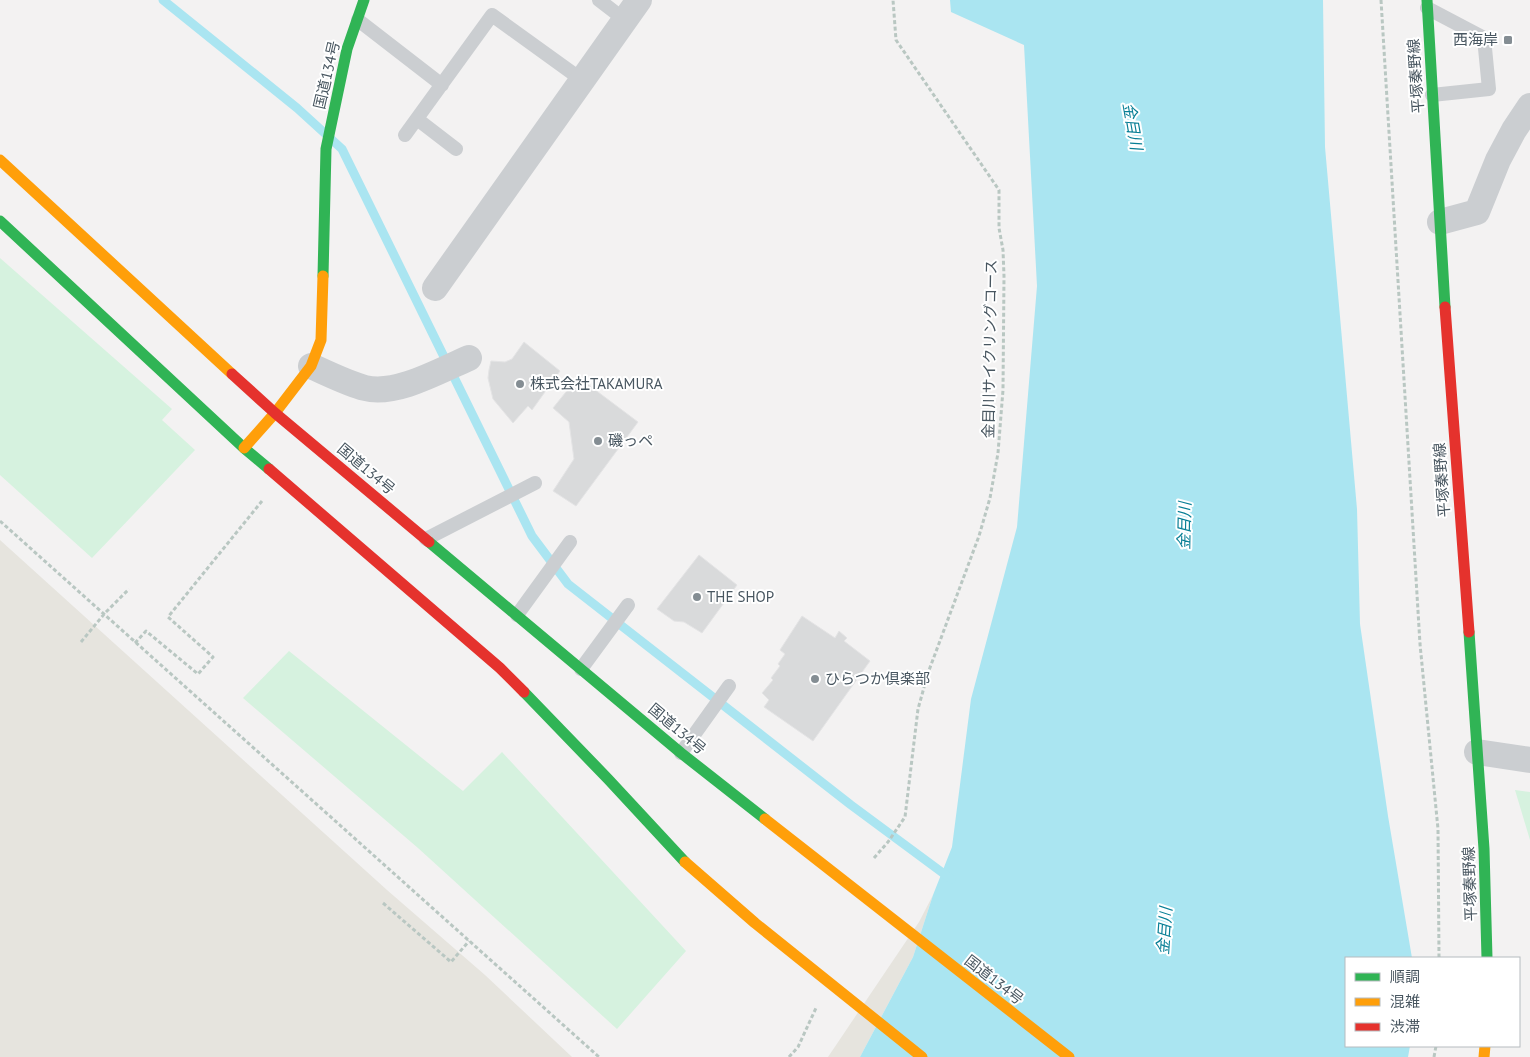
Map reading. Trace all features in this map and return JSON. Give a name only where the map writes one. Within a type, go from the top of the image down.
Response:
[{"type":"main road","name":"国道134号","points":[[244,448],[275,413],[311,366],[321,340],[326,149],[347,49],[364,0]]},
{"type":"main road","name":"平塚秦野線","points":[[1431,3],[1432,95],[1484,849],[1487,957]]},
{"type":"main road","name":"国道134号","points":[[0,160],[275,413],[681,753],[870,903],[1069,1057]]},
{"type":"main road","points":[[0,221],[244,448],[500,668],[608,779],[682,859],[755,923],[922,1057]]},
{"type":"street","points":[[435,288],[632,10]]},
{"type":"street","points":[[1440,222],[1477,212],[1498,160],[1522,131],[1530,106]]},
{"type":"street","points":[[311,366],[366,388],[394,388],[431,375],[469,358]]},
{"type":"street","points":[[1476,752],[1530,760]]},
{"type":"lane","points":[[599,0],[632,10]]},
{"type":"lane","points":[[1431,3],[1484,38],[1489,89],[1432,95]]},
{"type":"lane","points":[[405,135],[492,15],[582,80]]},
{"type":"lane","points":[[358,20],[442,85]]},
{"type":"lane","points":[[417,119],[456,149]]},
{"type":"lane","points":[[426,539],[532,484]]},
{"type":"lane","points":[[517,615],[568,545]]},
{"type":"lane","points":[[581,669],[628,605]]},
{"type":"lane","points":[[681,753],[729,686]]},
{"type":"path","name":"金目川サイクリングコース","points":[[874,858],[888,842],[905,817],[918,709],[928,673],[979,536],[994,477],[1003,390],[1004,276],[1003,250],[999,228],[999,190],[896,40],[893,0]]},
{"type":"path","points":[[1381,0],[1420,644],[1438,829],[1439,957]]},
{"type":"path","points":[[135,643],[146,631],[198,674],[212,657],[168,617],[266,496]]},
{"type":"path","points":[[0,520],[599,1057]]},
{"type":"path","points":[[80,642],[129,589]]},
{"type":"path","points":[[383,903],[451,962],[469,941]]},
{"type":"path","points":[[789,1057],[801,1042],[817,1005]]},
{"type":"green space","points":[[0,258],[172,409],[162,420],[195,450],[92,558],[0,475]]},
{"type":"green space","points":[[289,651],[463,791],[502,752],[686,951],[617,1029],[418,848],[243,698]]},
{"type":"green space","points":[[1515,790],[1530,792],[1530,840]]},
{"type":"sand","points":[[0,540],[387,890],[485,975],[572,1057],[0,1057]]},
{"type":"sand","points":[[933,895],[913,957],[860,1057],[828,1057],[919,922]]},
{"type":"water","name":"金目川","points":[[950,0],[1323,0],[1325,147],[1357,509],[1360,624],[1388,816],[1412,957],[1345,957],[1345,1047],[1410,1047],[1408,1057],[860,1057],[913,957],[933,895],[952,847],[971,699],[1017,527],[1037,286],[1024,45],[951,12]]},
{"type":"building","name":"株式会社TAKAMURA","points":[[524,342],[560,371],[532,410],[528,406],[513,423],[493,399],[488,378],[489,370],[491,361],[505,362],[512,359]]},
{"type":"building","name":"磯っペ","points":[[578,377],[638,422],[576,506],[553,491],[574,459],[569,422],[553,408]]},
{"type":"building","name":"THE SHOP","points":[[699,555],[737,585],[702,633],[684,622],[674,621],[657,609]]},
{"type":"building","name":"ひらつか倶楽部","points":[[802,616],[835,638],[839,631],[847,638],[844,641],[870,661],[813,741],[764,707],[769,700],[762,693],[773,680],[771,678],[780,666],[778,664],[785,654],[780,650]]},
{"type":"waterway","points":[[163,0],[297,108],[342,149],[532,536],[568,584],[851,805],[951,879]]},
{"type":"traffic: fast","points":[[323,276],[326,149],[347,49],[364,0]]},
{"type":"traffic: fast","points":[[1427,0],[1445,307]]},
{"type":"traffic: fast","points":[[0,221],[244,448],[269,469]]},
{"type":"traffic: fast","points":[[429,542],[681,753],[765,819]]},
{"type":"traffic: fast","points":[[1469,632],[1484,849],[1487,957]]},
{"type":"traffic: fast","points":[[524,692],[685,862]]},
{"type":"traffic: slow","points":[[0,160],[232,374]]},
{"type":"traffic: slow","points":[[244,448],[275,413],[311,366],[321,340],[323,276]]},
{"type":"traffic: slow","points":[[765,819],[1069,1057]]},
{"type":"traffic: slow","points":[[685,862],[755,923],[922,1057]]},
{"type":"traffic: slow","points":[[1484,1057],[1485,1047]]},
{"type":"traffic: jam","points":[[1445,307],[1469,632]]},
{"type":"traffic: jam","points":[[232,374],[275,413],[429,542]]},
{"type":"traffic: jam","points":[[269,469],[500,668],[524,692]]},
{"type":"place","name":"西海岸","points":[[1508,40]]},
{"type":"place","name":"株式会社TAKAMURA","points":[[520,384]]},
{"type":"place","name":"磯っペ","points":[[598,441]]},
{"type":"place","name":"THE SHOP","points":[[697,597]]},
{"type":"place","name":"ひらつか倶楽部","points":[[815,679]]}]
